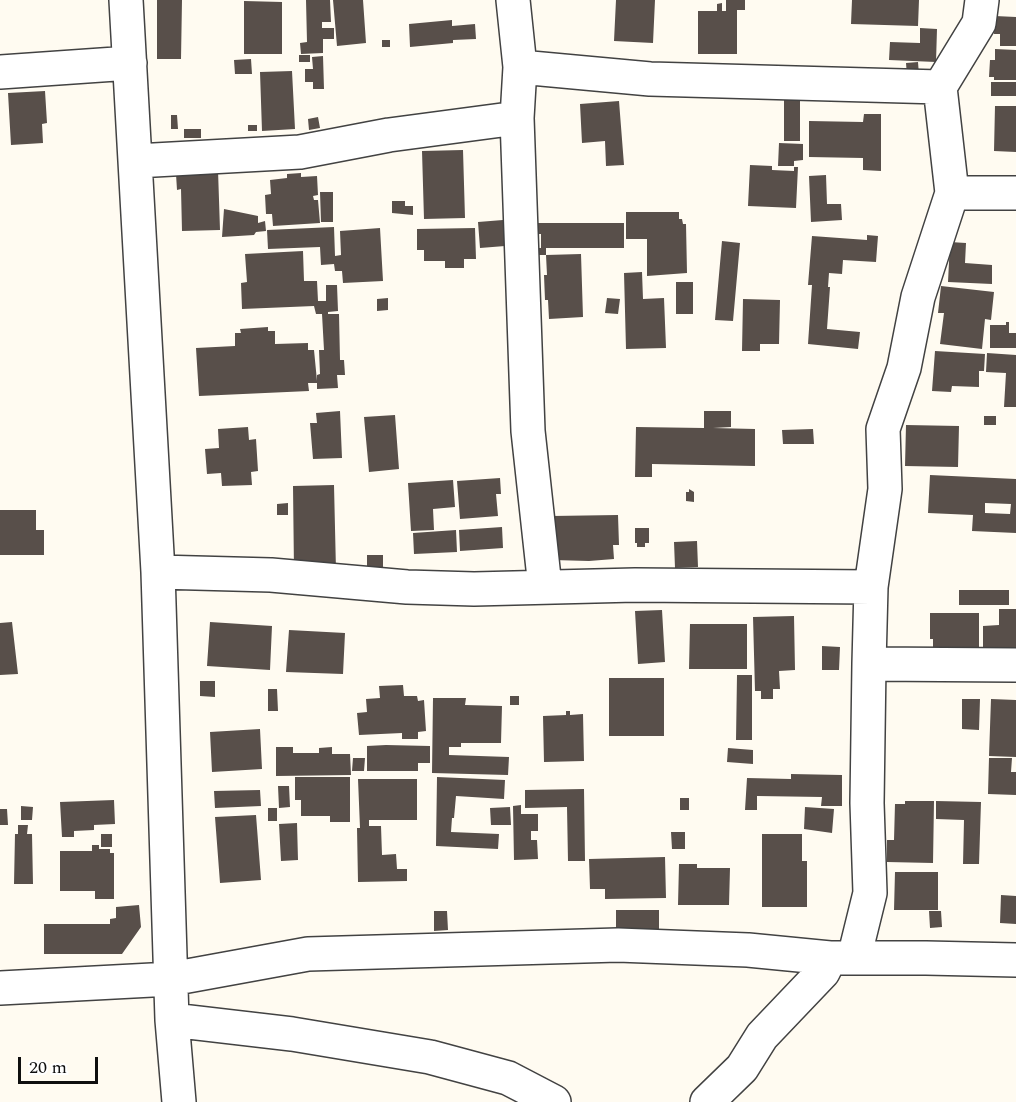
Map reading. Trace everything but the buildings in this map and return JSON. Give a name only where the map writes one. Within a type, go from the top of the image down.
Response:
[{"type":"street","points":[[126,0],[158,572],[172,1020],[179,1102]]},
{"type":"street","points":[[513,0],[520,67],[517,117],[528,431],[545,587]]},
{"type":"street","points":[[707,1102],[742,1068],[762,1036],[823,972],[842,958],[870,893],[867,803],[871,586],[885,489],[883,429],[904,368],[918,297],[951,193],[940,87],[979,23],[982,0]]},
{"type":"street","points":[[0,72],[129,63]]},
{"type":"street","points":[[520,67],[650,79],[940,87]]},
{"type":"street","points":[[136,161],[300,152],[389,135],[517,117]]},
{"type":"street","points":[[951,193],[1016,193]]},
{"type":"street","points":[[158,572],[271,575],[407,587],[474,589],[635,585],[871,586]]},
{"type":"street","points":[[869,664],[1016,665]]},
{"type":"street","points":[[0,988],[171,979],[308,954],[618,945],[748,950],[842,958],[1016,960]]},
{"type":"street","points":[[172,1020],[292,1034],[429,1057],[508,1078],[554,1102]]}]
